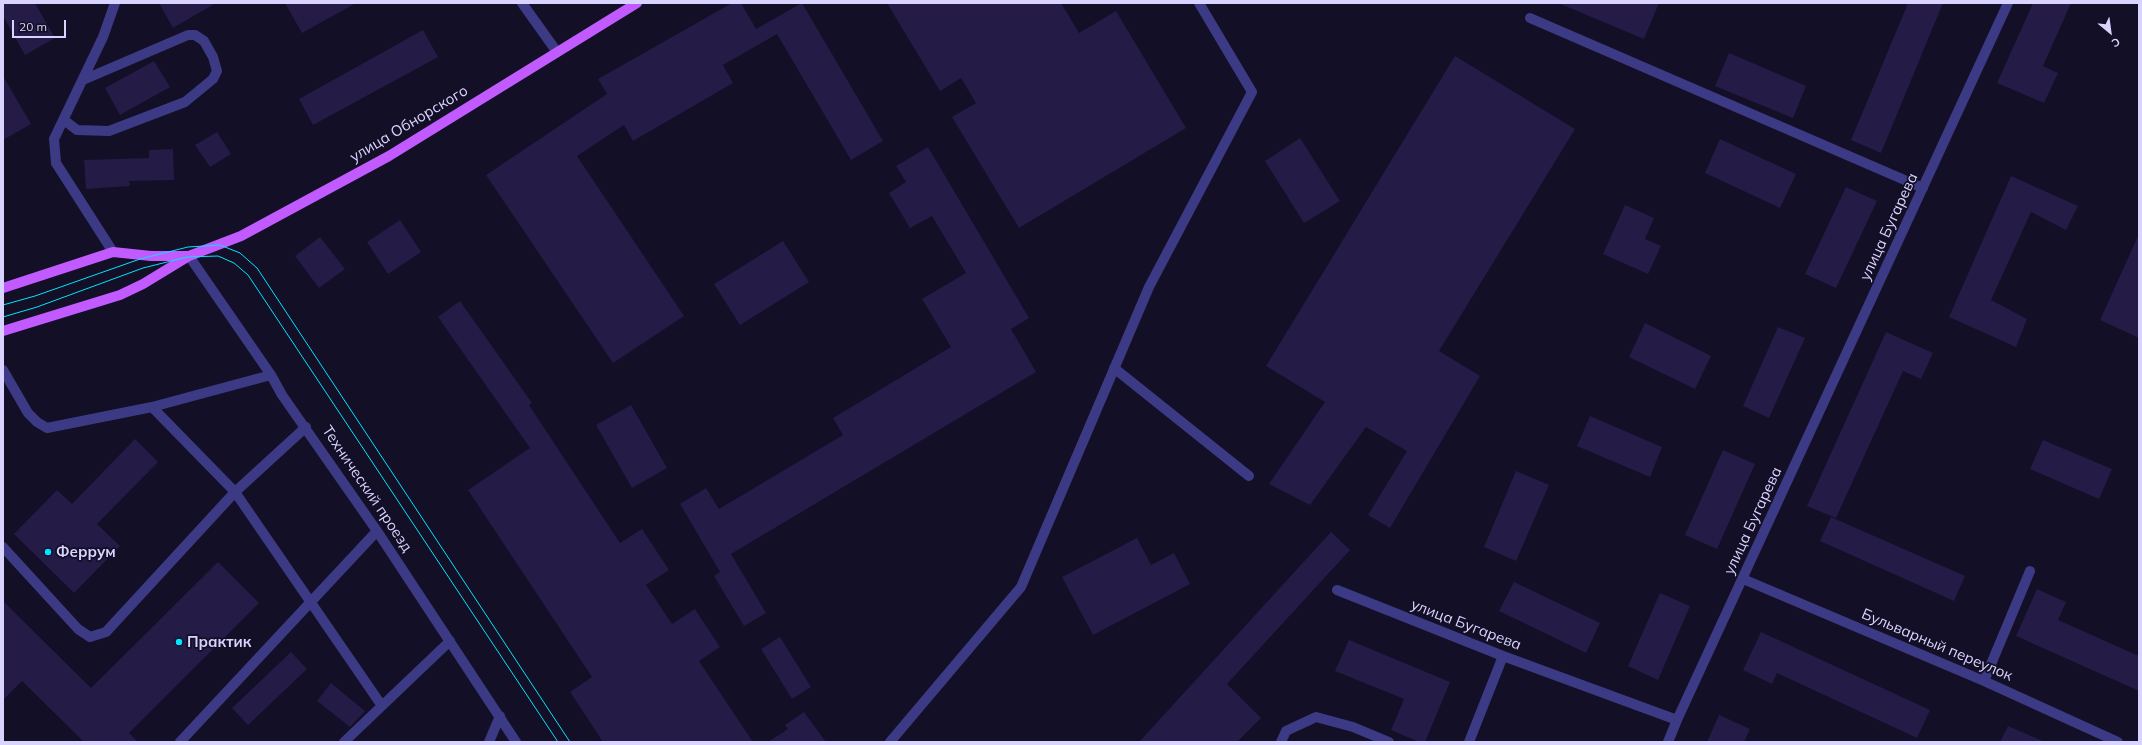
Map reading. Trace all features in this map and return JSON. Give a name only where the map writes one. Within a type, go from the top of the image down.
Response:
[{"type":"main road","name":"улица Обнорского","points":[[3,331],[120,295],[143,284],[189,256],[241,236],[389,156],[637,3]]},
{"type":"main road","name":"улица Обнорского","points":[[3,288],[113,252],[151,256],[189,256]]},
{"type":"street","points":[[113,252],[56,163],[54,139],[103,37],[115,3]]},
{"type":"street","points":[[522,3],[557,52]]},
{"type":"street","points":[[890,742],[1021,587],[1149,287],[1252,92],[1200,3]]},
{"type":"street","name":"улица Бугарева","points":[[1337,590],[1503,656],[1677,720],[2008,3]]},
{"type":"street","points":[[1530,18],[1923,188]]},
{"type":"street","points":[[64,120],[77,130],[109,130],[185,102],[213,79],[217,71],[213,57],[204,41],[195,35],[188,35],[83,80]]},
{"type":"street","name":"Технический проезд","points":[[189,256],[271,375],[282,395],[306,427],[377,531],[516,742]]},
{"type":"street","points":[[1114,368],[1249,476]]},
{"type":"street","points":[[3,370],[6,384],[28,413],[47,428],[152,407],[271,375]]},
{"type":"street","points":[[152,407],[235,492],[382,706]]},
{"type":"street","points":[[3,547],[78,629],[90,637],[106,632],[235,492],[306,427]]},
{"type":"street","points":[[180,742],[377,531]]},
{"type":"street","points":[[1984,681],[2030,571]]},
{"type":"street","name":"Бульварный переулок","points":[[1743,579],[1984,681],[2118,742]]},
{"type":"street","points":[[344,742],[450,641]]},
{"type":"street","points":[[1469,742],[1503,656]]},
{"type":"street","points":[[489,742],[500,716]]},
{"type":"street","points":[[1281,742],[1286,731],[1316,717],[1353,727],[1389,742]]},
{"type":"street","points":[[1668,742],[1677,720]]},
{"type":"building","points":[[3,3],[35,3],[55,38],[25,55],[3,16]]},
{"type":"building","points":[[159,3],[216,3],[173,28]]},
{"type":"building","points":[[285,3],[356,3],[302,33]]},
{"type":"building","points":[[732,3],[741,3],[756,29],[802,3],[883,141],[851,160],[777,34],[723,65],[733,83],[633,141],[624,125],[577,156],[684,316],[613,363],[486,175],[607,94],[598,79]]},
{"type":"building","points":[[887,3],[1061,3],[1079,33],[1116,11],[1186,128],[1019,228],[952,117],[976,103],[961,78],[940,91]]},
{"type":"building","points":[[1558,3],[1659,3],[1644,39]]},
{"type":"building","points":[[1908,3],[1943,3],[1881,153],[1851,140]]},
{"type":"building","points":[[2033,3],[2071,3],[2043,66],[2058,73],[2044,103],[1997,83]]},
{"type":"building","points":[[423,30],[438,57],[313,125],[299,99]]},
{"type":"building","points":[[1729,53],[1806,86],[1793,118],[1715,86]]},
{"type":"building","points":[[1455,56],[1575,129],[1439,351],[1480,376],[1390,528],[1368,515],[1407,451],[1366,427],[1310,505],[1269,484],[1325,402],[1266,366]]},
{"type":"building","points":[[154,61],[170,87],[120,115],[105,88]]},
{"type":"building","points":[[3,76],[31,124],[3,140]]},
{"type":"building","points":[[217,132],[231,154],[210,167],[195,145]]},
{"type":"building","points":[[1300,138],[1340,201],[1304,223],[1265,161]]},
{"type":"building","points":[[1720,139],[1796,174],[1780,208],[1705,173]]},
{"type":"building","points":[[928,147],[1029,318],[1011,329],[1036,372],[731,554],[766,613],[744,626],[714,576],[720,572],[680,504],[706,488],[719,509],[843,435],[833,418],[951,347],[922,299],[966,273],[932,216],[910,228],[889,193],[906,182],[896,166]]},
{"type":"building","points":[[173,149],[174,180],[129,181],[130,186],[86,189],[84,160],[149,158],[149,150]]},
{"type":"building","points":[[2011,176],[2078,206],[2066,230],[2031,212],[1991,300],[2027,319],[2016,347],[1949,317]]},
{"type":"building","points":[[1846,187],[1877,201],[1836,288],[1805,274]]},
{"type":"building","points":[[1625,205],[1654,218],[1645,239],[1661,246],[1648,274],[1603,254]]},
{"type":"building","points":[[400,220],[421,252],[388,274],[367,242]]},
{"type":"building","points":[[2139,234],[2139,338],[2100,320]]},
{"type":"building","points":[[320,237],[345,269],[319,288],[295,256]]},
{"type":"building","points":[[783,241],[809,282],[740,325],[714,284]]},
{"type":"building","points":[[460,301],[532,403],[529,405],[620,543],[642,529],[669,570],[646,585],[672,624],[695,609],[720,647],[699,661],[753,742],[603,742],[570,692],[592,677],[468,490],[530,448],[438,317]]},
{"type":"building","points":[[1645,323],[1711,356],[1695,389],[1629,357]]},
{"type":"building","points":[[1778,327],[1805,338],[1769,418],[1743,406]]},
{"type":"building","points":[[1886,332],[1933,353],[1921,379],[1903,371],[1836,518],[1807,506]]},
{"type":"building","points":[[631,405],[667,468],[632,488],[596,425]]},
{"type":"building","points":[[1590,416],[1662,447],[1650,477],[1577,446]]},
{"type":"building","points":[[135,439],[158,462],[97,524],[120,546],[74,593],[14,534],[57,490],[72,504]]},
{"type":"building","points":[[2043,440],[2112,469],[2099,499],[2030,469]]},
{"type":"building","points":[[1723,450],[1755,464],[1717,549],[1685,535]]},
{"type":"building","points":[[1516,471],[1549,485],[1516,561],[1484,547]]},
{"type":"building","points":[[1831,517],[1965,576],[1954,601],[1820,541]]},
{"type":"building","points":[[1331,532],[1350,550],[1227,684],[1261,718],[1237,742],[1139,742]]},
{"type":"building","points":[[1137,538],[1151,565],[1174,553],[1190,584],[1093,635],[1062,577]]},
{"type":"building","name":"Практик","points":[[218,562],[259,603],[129,733],[138,742],[84,742],[22,681],[3,700],[3,601],[91,688]]},
{"type":"building","points":[[1514,582],[1600,623],[1586,653],[1499,611]]},
{"type":"building","points":[[2037,589],[2066,602],[2058,620],[2139,656],[2139,691],[2016,636]]},
{"type":"building","points":[[1660,593],[1690,606],[1658,680],[1628,666]]},
{"type":"building","points":[[1761,632],[1930,710],[1917,738],[1777,673],[1772,684],[1743,670]]},
{"type":"building","points":[[780,637],[811,687],[792,699],[761,649]]},
{"type":"building","points":[[1349,640],[1450,682],[1425,742],[1419,742],[1391,730],[1404,699],[1335,671]]},
{"type":"building","points":[[291,652],[307,669],[248,725],[232,708]]},
{"type":"building","points":[[331,683],[365,711],[350,727],[317,701]]},
{"type":"building","points":[[804,712],[826,742],[768,742],[788,729],[785,725]]},
{"type":"building","points":[[1719,715],[1750,729],[1744,742],[1707,742]]},
{"type":"building","points":[[2008,726],[2045,742],[2000,742]]},
{"type":"tram line","points":[[3,305],[35,296],[140,259],[188,247],[220,245],[240,253],[257,268],[570,742]]},
{"type":"tram line","points":[[3,317],[37,307],[143,268],[187,257],[218,256],[234,263],[248,275],[558,742]]},
{"type":"place","name":"Феррум","points":[[48,552]]},
{"type":"place","name":"Практик","points":[[179,642]]}]
